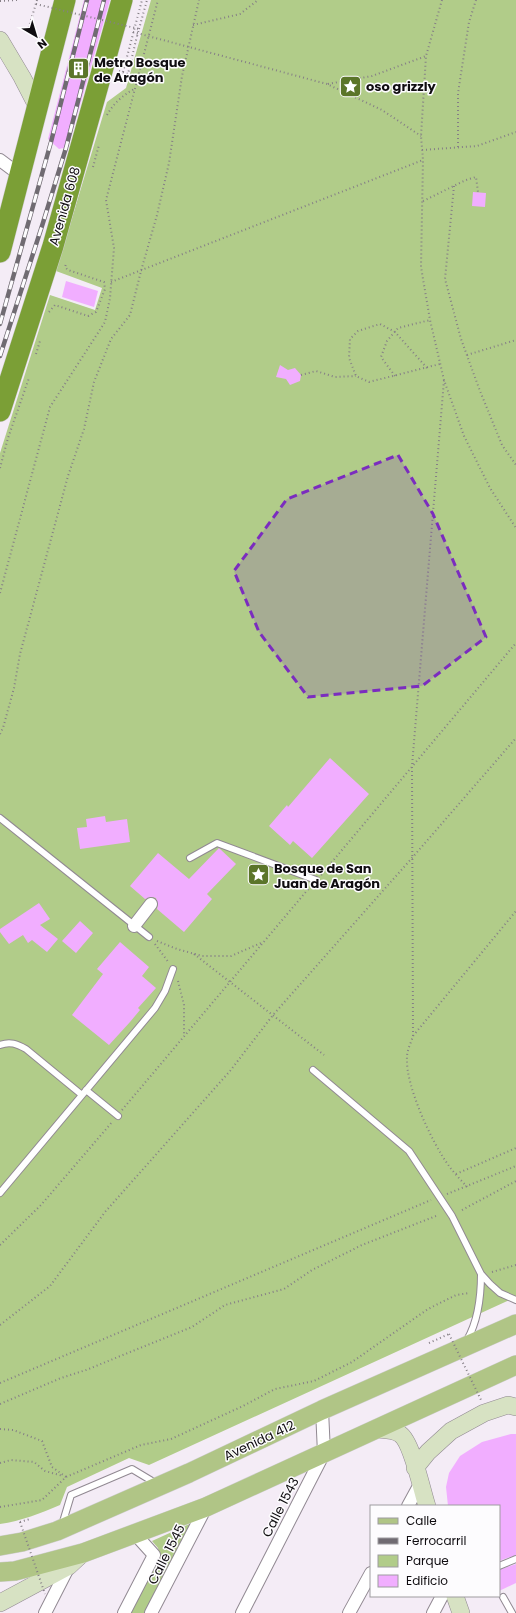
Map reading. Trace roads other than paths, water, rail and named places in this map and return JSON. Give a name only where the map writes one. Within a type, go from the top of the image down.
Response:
[{"type":"highway","points":[[0,252],[65,0]]},
{"type":"highway","name":"Avenida 608","points":[[0,410],[53,246],[122,0]]},
{"type":"main road","name":"Avenida 412","points":[[0,1546],[22,1542],[60,1530],[160,1486],[322,1410],[516,1324]]},
{"type":"main road","points":[[0,1572],[16,1571],[76,1559],[135,1534],[206,1507],[516,1365]]},
{"type":"street","points":[[0,40],[37,106]]},
{"type":"street","points":[[0,160],[20,175]]},
{"type":"street","points":[[134,926],[151,904]]},
{"type":"street","points":[[408,1505],[428,1452],[451,1431],[484,1413],[508,1405],[516,1407]]},
{"type":"street","name":"Calle 1543","points":[[242,1613],[324,1453],[322,1410]]},
{"type":"street","points":[[376,1429],[391,1430],[400,1434],[406,1440],[427,1505]]},
{"type":"street","name":"Calle 1545","points":[[151,1613],[206,1507]]},
{"type":"street","name":"Calle 1545","points":[[124,1613],[154,1555],[135,1534]]},
{"type":"street","points":[[0,1603],[40,1588],[76,1559]]},
{"type":"street","points":[[45,1613],[76,1559]]},
{"type":"street","points":[[349,1613],[370,1575]]},
{"type":"street","points":[[0,1590],[40,1588]]},
{"type":"street","points":[[432,1613],[441,1597]]},
{"type":"street","points":[[455,1597],[461,1613]]},
{"type":"lane","points":[[0,818],[149,937]]},
{"type":"lane","points":[[190,858],[217,843],[316,880]]},
{"type":"lane","points":[[0,1193],[155,1008],[165,992],[172,968]]},
{"type":"lane","points":[[0,1045],[7,1042],[16,1043],[26,1049],[118,1116]]},
{"type":"lane","points":[[313,1070],[409,1151],[452,1216],[481,1274],[500,1293],[516,1300]]},
{"type":"lane","points":[[462,1348],[469,1337],[480,1301],[481,1274]]},
{"type":"lane","points":[[60,1530],[71,1495],[132,1469],[160,1486]]},
{"type":"lane","points":[[500,1566],[516,1558]]},
{"type":"lane","points":[[503,1596],[512,1613]]},
{"type":"railway","points":[[0,324],[51,142],[87,0]]},
{"type":"railway","points":[[0,356],[66,148],[104,0]]},
{"type":"place","name":"Metro Bosque de Aragón","points":[[79,69]]},
{"type":"place","name":"oso grizzly","points":[[351,86]]},
{"type":"place","name":"Bosque de San Juan de Aragón","points":[[258,875]]}]
